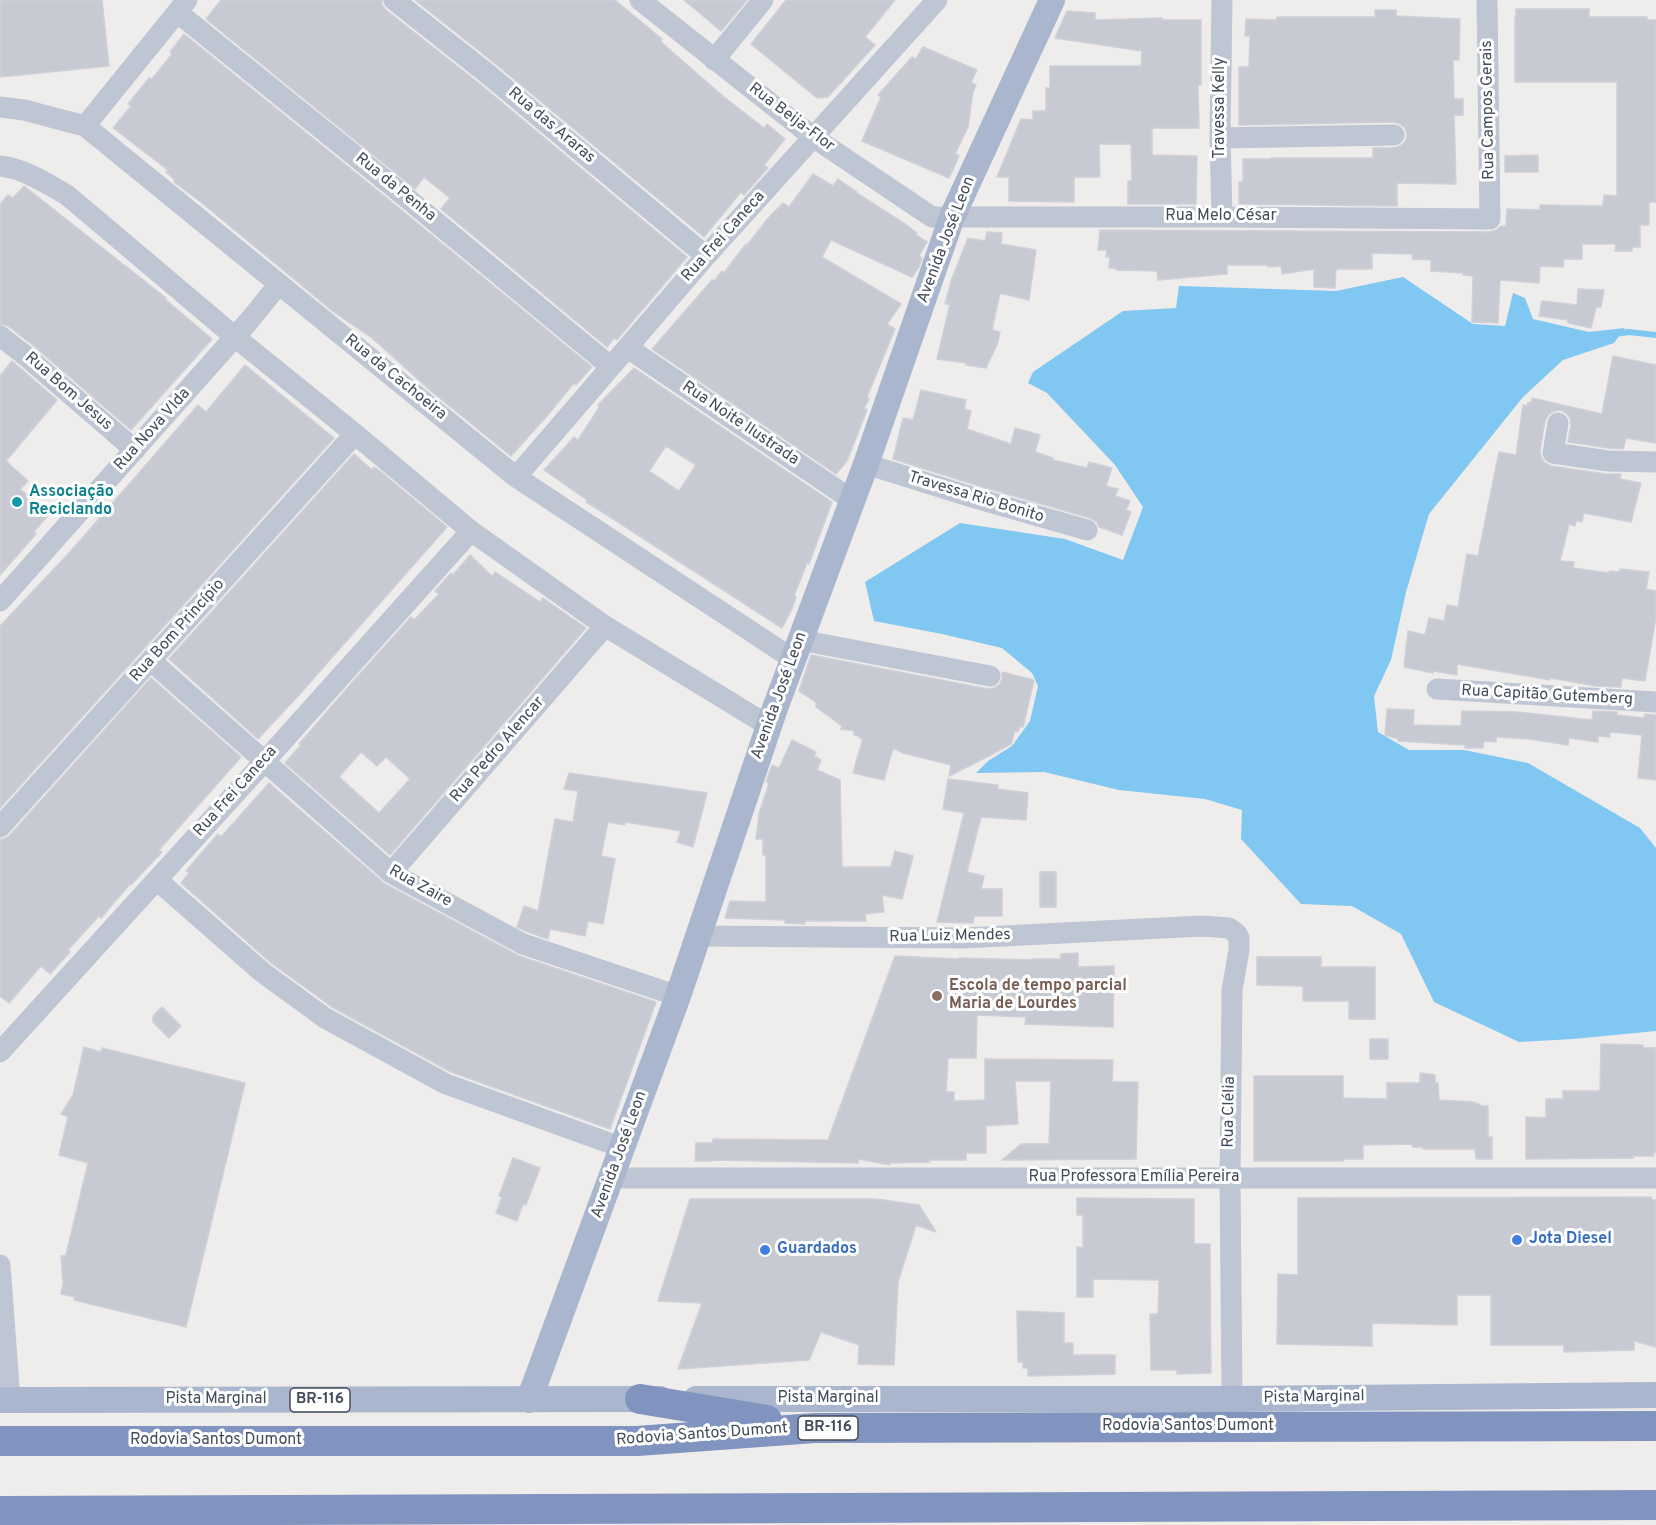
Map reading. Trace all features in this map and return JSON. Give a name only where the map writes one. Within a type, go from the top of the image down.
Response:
[{"type":"highway","points":[[640,1399],[814,1428]]},
{"type":"highway","name":"Rodovia Santos Dumont","points":[[0,1441],[638,1441],[814,1428],[1656,1426]]},
{"type":"highway","points":[[0,1511],[1656,1505]]},
{"type":"highway","points":[[995,1507],[1136,1525]]},
{"type":"highway","points":[[359,1510],[426,1525]]},
{"type":"main road","name":"Avenida José Leon","points":[[529,1400],[678,996],[793,658],[866,464],[952,217],[1052,0]]},
{"type":"main road","name":"Pista Marginal","points":[[5,1400],[1232,1399],[1656,1395]]},
{"type":"street","name":"Rua das Araras","points":[[394,0],[489,75],[706,256]]},
{"type":"street","name":"Rua Beija-Flor","points":[[640,0],[813,137],[932,217],[952,217]]},
{"type":"street","points":[[714,60],[763,0]]},
{"type":"street","name":"Rua Frei Caneca","points":[[516,477],[706,256],[937,0]]},
{"type":"street","name":"Travessa Kelly","points":[[1222,0],[1220,138],[1222,217]]},
{"type":"street","name":"Rua Campos Gerais","points":[[1487,0],[1490,219]]},
{"type":"street","points":[[86,126],[182,6]]},
{"type":"street","name":"Rua da Penha","points":[[182,6],[396,189],[610,366]]},
{"type":"street","name":"Rua da Cachoeira","points":[[0,107],[24,110],[86,126],[277,288],[516,477],[793,658]]},
{"type":"street","points":[[1220,138],[1394,135]]},
{"type":"street","points":[[0,166],[10,167],[39,178],[67,195],[471,531],[605,626],[772,718]]},
{"type":"street","name":"Rua Melo César","points":[[952,217],[1490,219]]},
{"type":"street","name":"Rua Nova VIda","points":[[0,601],[277,288]]},
{"type":"street","name":"Rua Bom Jesus","points":[[0,336],[135,450]]},
{"type":"street","name":"Rua Noite Ilustrada","points":[[628,348],[852,500]]},
{"type":"street","points":[[1558,423],[1553,453],[1608,461],[1656,462]]},
{"type":"street","name":"Rua Bom Princípio","points":[[0,827],[355,434]]},
{"type":"street","name":"Travessa Rio Bonito","points":[[866,464],[1087,530]]},
{"type":"street","name":"Rua Frei Caneca","points":[[0,1052],[471,531]]},
{"type":"street","name":"Rua Pedro Alencar","points":[[391,873],[605,626]]},
{"type":"street","points":[[793,658],[990,676]]},
{"type":"street","name":"Rua Zaire","points":[[151,661],[391,873],[523,944],[678,996]]},
{"type":"street","name":"Rua Capitão Gutemberg","points":[[1437,689],[1656,702]]},
{"type":"street","points":[[157,880],[262,972],[325,1017],[446,1084],[622,1148]]},
{"type":"street","name":"Rua Luiz Mendes","points":[[698,936],[964,938],[1202,926]]},
{"type":"street","name":"Rua Clélia","points":[[1202,926],[1229,928],[1239,938],[1232,990],[1230,1178],[1232,1399]]},
{"type":"street","name":"Rua Professora Emília Pereira","points":[[612,1178],[1656,1178]]},
{"type":"street","points":[[0,1265],[5,1400]]},
{"type":"water","points":[[1403,277],[1473,324],[1505,326],[1513,293],[1525,298],[1533,319],[1589,332],[1625,328],[1614,343],[1563,360],[1523,397],[1429,514],[1406,592],[1391,660],[1374,696],[1378,732],[1409,750],[1464,750],[1528,763],[1640,828],[1656,848],[1656,1031],[1519,1042],[1434,1002],[1401,934],[1352,906],[1301,904],[1241,839],[1242,810],[1205,799],[1119,790],[1044,772],[976,773],[988,761],[1012,746],[1030,721],[1038,686],[1032,673],[1002,648],[874,621],[865,582],[960,523],[1065,539],[1123,560],[1143,507],[1115,465],[1047,393],[1028,383],[1033,372],[1123,311],[1176,308],[1179,286],[1336,291]]},
{"type":"building","points":[[0,0],[102,0],[109,66],[0,77]]},
{"type":"building","points":[[221,0],[382,0],[382,5],[386,10],[481,85],[687,257],[617,340],[614,338],[607,347],[441,209],[450,198],[424,177],[415,189],[206,19]]},
{"type":"building","points":[[415,0],[615,0],[662,39],[661,42],[724,97],[764,128],[767,124],[785,139],[764,165],[768,168],[744,195],[741,192],[704,237]]},
{"type":"building","points":[[684,0],[747,0],[721,31]]},
{"type":"building","points":[[786,0],[895,0],[865,37],[875,45],[828,97],[817,98],[751,44]]},
{"type":"building","points":[[1516,9],[1589,9],[1589,17],[1647,17],[1647,20],[1656,20],[1656,202],[1649,202],[1649,225],[1640,225],[1640,247],[1632,247],[1632,251],[1615,251],[1616,244],[1582,244],[1582,259],[1564,259],[1563,267],[1540,266],[1539,283],[1500,280],[1498,323],[1472,322],[1473,276],[1431,271],[1431,260],[1412,259],[1413,254],[1372,253],[1372,269],[1336,269],[1335,288],[1314,287],[1314,269],[1282,274],[1281,266],[1268,267],[1268,265],[1227,265],[1227,274],[1158,280],[1157,271],[1109,268],[1110,257],[1106,257],[1107,250],[1098,250],[1100,230],[1490,232],[1506,226],[1507,209],[1540,210],[1540,205],[1603,206],[1604,195],[1617,196],[1617,82],[1515,82]]},
{"type":"building","points":[[1375,10],[1396,10],[1396,16],[1460,19],[1459,60],[1453,60],[1454,99],[1463,99],[1463,115],[1454,115],[1456,184],[1397,183],[1397,206],[1239,204],[1239,182],[1243,182],[1243,159],[1373,158],[1373,148],[1400,146],[1405,142],[1407,135],[1405,128],[1394,122],[1239,125],[1239,67],[1249,67],[1250,36],[1245,36],[1246,19],[1375,17]]},
{"type":"building","points":[[1067,11],[1095,13],[1095,20],[1162,18],[1162,20],[1201,20],[1199,128],[1152,128],[1152,155],[1197,156],[1196,204],[1128,204],[1128,181],[1132,181],[1131,144],[1099,144],[1100,177],[1074,177],[1074,202],[1009,201],[1009,177],[997,177],[1021,119],[1033,120],[1033,111],[1046,111],[1046,88],[1050,88],[1050,66],[1141,66],[1142,51],[1055,38]]},
{"type":"building","points":[[184,34],[592,367],[576,385],[574,383],[511,456],[431,391],[372,338],[335,313],[174,182],[175,180],[166,172],[168,170],[113,128],[131,106],[128,104],[172,54],[170,52]]},
{"type":"building","points":[[923,47],[977,70],[971,82],[976,85],[968,127],[955,154],[959,156],[949,178],[862,141],[881,97],[878,95],[912,57],[916,59]]},
{"type":"building","points":[[1538,155],[1538,172],[1505,172],[1505,156]]},
{"type":"building","points":[[813,174],[833,186],[838,179],[908,226],[927,242],[919,256],[922,258],[919,267],[912,277],[831,240],[822,257],[901,304],[887,324],[895,329],[867,397],[869,399],[864,408],[867,410],[847,461],[836,474],[652,349],[712,280],[714,281],[722,271],[724,273],[769,217],[783,203],[789,207]]},
{"type":"building","points":[[24,186],[166,298],[212,339],[131,430],[34,346],[8,326],[0,324],[0,204],[8,195],[13,198]]},
{"type":"building","points":[[987,232],[1002,233],[1001,244],[1036,250],[1029,300],[1000,293],[992,330],[1000,332],[997,345],[986,368],[937,359],[950,304],[945,304],[951,281],[968,238],[985,241]]},
{"type":"building","points":[[1578,289],[1604,290],[1601,307],[1596,307],[1591,328],[1568,323],[1568,320],[1539,316],[1542,301],[1577,305]]},
{"type":"building","points":[[1613,356],[1656,365],[1656,443],[1626,438],[1623,449],[1568,442],[1570,418],[1560,410],[1549,414],[1545,421],[1540,451],[1545,463],[1551,466],[1621,474],[1620,479],[1641,483],[1631,522],[1584,513],[1582,522],[1576,521],[1575,526],[1569,524],[1560,561],[1574,562],[1573,568],[1609,573],[1609,571],[1619,572],[1620,569],[1649,572],[1646,589],[1656,591],[1656,617],[1645,681],[1622,678],[1621,687],[1596,686],[1457,664],[1457,675],[1404,667],[1408,631],[1425,635],[1429,618],[1444,621],[1447,605],[1458,607],[1467,554],[1478,556],[1499,452],[1516,455],[1523,405],[1527,406],[1528,402],[1531,403],[1532,398],[1602,414]]},
{"type":"building","name":"Associação Reciclando","points":[[12,361],[57,400],[6,461],[28,481],[20,489],[49,514],[34,532],[36,534],[0,575],[0,376]]},
{"type":"building","points":[[245,365],[334,438],[0,808],[0,626],[69,553],[198,405],[206,412]]},
{"type":"building","points":[[634,368],[832,502],[809,564],[807,563],[794,596],[796,597],[792,609],[782,628],[586,502],[587,500],[544,470],[574,437],[578,440],[600,406],[598,405]],"holes":[[[666,446],[696,465],[679,491],[649,471]]]},
{"type":"building","points":[[921,390],[966,400],[964,409],[971,411],[967,429],[1011,444],[1015,428],[1040,435],[1035,452],[1053,458],[1053,460],[1087,468],[1089,462],[1112,468],[1106,486],[1118,489],[1115,496],[1130,501],[1126,510],[1131,512],[1122,535],[1099,527],[1097,522],[1090,518],[893,459],[903,418],[913,420]]},
{"type":"building","points":[[354,454],[372,470],[374,467],[380,471],[447,527],[258,739],[169,659]]},
{"type":"building","points":[[470,555],[492,576],[495,572],[540,602],[543,598],[586,628],[390,855],[285,763],[350,685],[411,617],[414,620],[439,594],[435,591],[451,573],[453,575]],"holes":[[[361,752],[377,766],[386,757],[410,779],[379,813],[339,777]]]},
{"type":"building","points":[[811,655],[988,689],[999,685],[1002,672],[1034,680],[1023,727],[1020,726],[1018,732],[1015,731],[1011,744],[949,776],[951,765],[903,753],[893,748],[884,780],[853,773],[863,738],[854,735],[854,731],[841,729],[842,726],[816,707],[816,702],[799,691]]},
{"type":"building","points":[[151,678],[241,757],[159,850],[162,852],[101,918],[99,916],[50,974],[41,966],[9,1003],[0,996],[0,839],[9,836]]},
{"type":"building","points":[[1387,709],[1414,710],[1413,725],[1461,726],[1462,711],[1517,712],[1592,720],[1593,711],[1617,712],[1617,715],[1644,718],[1645,714],[1656,715],[1656,780],[1638,778],[1642,735],[1610,732],[1610,737],[1598,736],[1598,742],[1569,738],[1568,745],[1496,737],[1496,742],[1484,741],[1483,748],[1465,748],[1465,745],[1398,741],[1398,739],[1385,735]]},
{"type":"building","points":[[792,740],[816,752],[814,756],[821,760],[817,770],[840,780],[842,867],[891,867],[895,851],[913,856],[902,899],[882,895],[884,912],[865,914],[866,921],[805,921],[805,924],[785,923],[785,920],[725,918],[730,901],[766,902],[766,855],[763,855],[763,839],[756,839],[759,814],[772,765],[779,768]]},
{"type":"building","points":[[569,773],[707,793],[693,847],[677,842],[681,831],[625,822],[625,825],[608,822],[601,856],[615,859],[603,924],[588,921],[585,936],[550,929],[548,939],[517,927],[524,906],[538,911],[555,819],[573,822],[578,791],[564,789]]},
{"type":"building","points":[[948,779],[998,785],[997,789],[1028,793],[1026,820],[981,817],[967,872],[984,876],[981,889],[1002,889],[1002,916],[974,916],[973,923],[937,922],[964,813],[943,809]]},
{"type":"building","points":[[269,783],[385,884],[519,956],[656,1002],[610,1129],[451,1072],[332,1007],[270,962],[181,883],[189,873],[186,871],[218,834],[221,837]]},
{"type":"building","points":[[1040,872],[1056,872],[1056,907],[1040,907]]},
{"type":"building","points":[[1078,953],[1078,967],[1114,966],[1113,1027],[1025,1024],[1026,1017],[977,1015],[976,1058],[948,1058],[946,1092],[954,1092],[954,1101],[985,1100],[985,1059],[1113,1060],[1112,1082],[1138,1082],[1136,1159],[1002,1160],[1021,1144],[1049,1144],[1051,1081],[1015,1081],[1018,1124],[986,1126],[986,1153],[966,1153],[966,1160],[929,1160],[930,1162],[890,1163],[890,1165],[859,1159],[858,1163],[695,1161],[696,1143],[712,1143],[713,1139],[828,1140],[895,956],[1034,960],[1061,959],[1061,954]]},
{"type":"building","points":[[1257,957],[1321,957],[1321,967],[1375,967],[1375,1019],[1349,1019],[1349,1001],[1303,1001],[1303,986],[1257,985]]},
{"type":"building","points":[[162,1007],[181,1026],[169,1038],[153,1022],[153,1016]]},
{"type":"building","points":[[1370,1039],[1388,1039],[1388,1059],[1370,1059]]},
{"type":"building","points":[[1601,1044],[1643,1045],[1643,1048],[1656,1048],[1656,1152],[1654,1156],[1526,1159],[1526,1117],[1546,1118],[1546,1099],[1563,1099],[1563,1091],[1600,1091]]},
{"type":"building","points":[[84,1047],[101,1052],[102,1048],[245,1083],[186,1327],[74,1300],[75,1297],[61,1294],[63,1283],[61,1256],[66,1255],[88,1163],[59,1155],[68,1117],[61,1114],[73,1095]]},
{"type":"building","points":[[1420,1073],[1435,1075],[1439,1100],[1473,1102],[1480,1106],[1488,1106],[1488,1137],[1492,1137],[1492,1159],[1476,1159],[1475,1149],[1423,1149],[1423,1147],[1412,1147],[1413,1144],[1363,1145],[1363,1159],[1254,1161],[1254,1076],[1343,1076],[1343,1098],[1387,1099],[1387,1083],[1420,1083]]},
{"type":"building","points":[[513,1158],[540,1168],[526,1205],[523,1204],[517,1221],[496,1213],[502,1197],[499,1196]]},
{"type":"building","points":[[1651,1197],[1652,1200],[1656,1200],[1656,1347],[1634,1341],[1634,1350],[1564,1352],[1564,1345],[1491,1345],[1491,1295],[1457,1295],[1457,1325],[1372,1323],[1372,1346],[1277,1344],[1278,1274],[1298,1275],[1298,1198]]},
{"type":"building","points":[[1077,1198],[1194,1199],[1194,1244],[1210,1244],[1211,1373],[1177,1374],[1177,1370],[1151,1370],[1150,1314],[1158,1314],[1159,1280],[1093,1279],[1093,1297],[1077,1297],[1077,1247],[1083,1248],[1083,1215],[1077,1215]]},
{"type":"building","name":"Guardados","points":[[690,1199],[876,1199],[919,1205],[936,1232],[916,1225],[898,1282],[894,1365],[858,1364],[859,1345],[821,1332],[809,1360],[678,1369],[702,1303],[658,1301]]},
{"type":"building","points":[[1017,1311],[1064,1313],[1064,1343],[1073,1343],[1073,1355],[1115,1355],[1115,1374],[1028,1376],[1028,1368],[1023,1368],[1023,1362],[1018,1362]]},
{"type":"waterway","points":[[1615,334],[1629,332],[1656,335]]},
{"type":"place","name":"Associação Reciclando","points":[[17,502]]},
{"type":"place","name":"Escola de tempo parcial Maria de Lourdes","points":[[937,996]]},
{"type":"place","name":"Jota Diesel","points":[[1517,1240]]},
{"type":"place","name":"Guardados","points":[[765,1250]]}]
